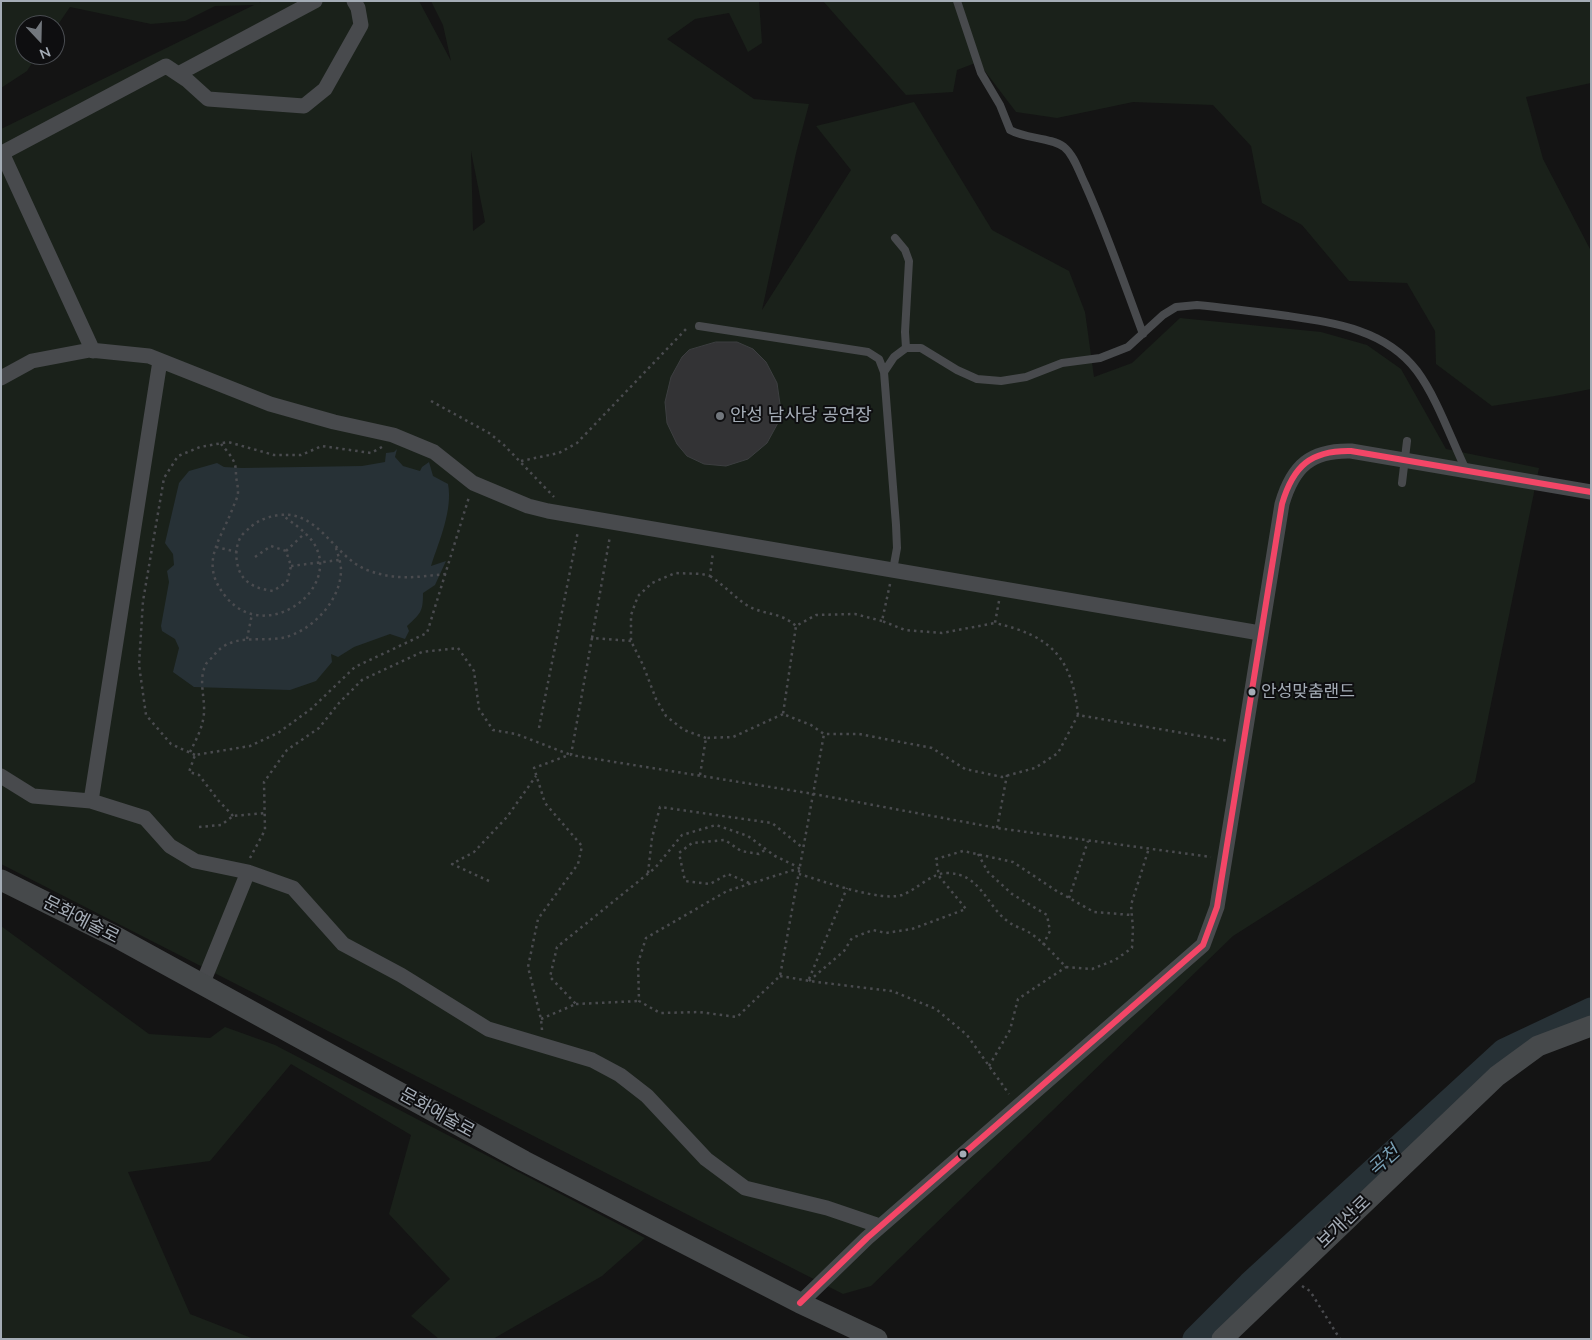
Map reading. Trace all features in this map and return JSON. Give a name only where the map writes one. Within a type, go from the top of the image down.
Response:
[{"type":"street","points":[[178,74],[315,1]]},
{"type":"street","points":[[93,351],[2,152],[166,66],[208,99],[304,106],[324,89],[361,25],[358,8],[354,1]]},
{"type":"street","points":[[1,378],[32,362],[93,351],[148,356],[270,404],[397,437],[434,452],[473,484],[528,506],[581,517],[1260,633]]},
{"type":"street","points":[[91,801],[160,361]]},
{"type":"street","points":[[800,1303],[880,1226],[1202,945],[1217,907],[1282,504],[1292,476],[1303,464],[1317,456],[1334,451],[1351,451],[1405,462],[1591,492]]},
{"type":"street","points":[[1,776],[33,796],[91,801],[145,818],[170,846],[195,861],[246,871],[293,888],[343,944],[401,975],[488,1030],[542,1044],[592,1060],[620,1075],[647,1096],[706,1159],[745,1188],[827,1208],[880,1226]]},
{"type":"street","points":[[202,984],[246,871]]},
{"type":"street","name":"문화예술로","points":[[1,880],[118,938],[524,1161],[800,1303],[877,1339]]},
{"type":"street","name":"보개산로","points":[[1222,1339],[1497,1076],[1538,1046],[1588,1029]]},
{"type":"lane","points":[[957,1],[981,73],[1000,105],[1010,130],[1018,135],[1054,142],[1064,147],[1074,160],[1102,222],[1142,334]]},
{"type":"lane","points":[[895,238],[905,250],[909,261],[905,332],[906,348]]},
{"type":"lane","points":[[884,372],[894,357],[906,348],[921,348],[957,370],[977,379],[1001,381],[1026,377],[1062,363],[1100,358],[1128,348],[1163,315],[1176,307],[1197,305],[1326,321],[1372,335],[1389,344],[1405,357],[1428,388],[1467,472]]},
{"type":"lane","points":[[699,326],[868,352],[879,359],[884,372],[896,525],[897,548],[893,570]]},
{"type":"lane","points":[[1402,483],[1407,441]]},
{"type":"path","points":[[520,462],[559,453],[577,443],[679,335],[689,326],[699,326]]},
{"type":"path","points":[[432,401],[489,433],[504,445],[558,502]]},
{"type":"path","points":[[397,437],[387,445],[371,453],[322,446],[301,455],[274,455],[228,442],[200,447],[178,456],[164,478],[143,601],[139,666],[146,715],[171,744],[195,755],[250,746],[278,733],[311,709],[355,667],[427,634],[473,484]]},
{"type":"path","points":[[221,444],[235,463],[238,493],[213,553],[213,577],[225,596],[236,607],[264,617],[292,609],[310,594],[319,574],[320,559],[314,543],[305,533],[281,515]]},
{"type":"path","points":[[286,550],[291,566],[287,582],[273,591],[258,589],[248,582],[240,572],[236,556],[239,539],[254,523],[269,517],[287,514],[306,519],[336,547],[364,569],[384,576],[404,579],[446,574]]},
{"type":"path","points":[[538,728],[581,517]]},
{"type":"path","points":[[571,755],[612,522]]},
{"type":"path","points":[[286,550],[305,533]]},
{"type":"path","points":[[710,576],[714,540]]},
{"type":"path","points":[[216,546],[237,552]]},
{"type":"path","points":[[255,557],[271,546],[286,550]]},
{"type":"path","points":[[190,752],[199,735],[204,713],[201,687],[206,664],[221,647],[242,640],[283,638],[306,628],[324,611],[337,593],[341,570],[336,547]]},
{"type":"path","points":[[291,566],[339,560]]},
{"type":"path","points":[[882,621],[893,570]]},
{"type":"path","points":[[676,573],[710,576],[750,607],[787,618],[796,626],[816,615],[855,614],[882,621],[905,630],[942,633],[995,623],[1017,628],[1041,639],[1058,653],[1070,673],[1078,715],[1058,753],[1035,768],[1002,777],[965,769],[932,748],[859,734],[824,734],[812,725],[783,714],[733,737],[706,738],[684,730],[666,716],[656,699],[643,665],[631,641],[631,615],[638,596],[652,582],[676,573]]},
{"type":"path","points":[[995,623],[1001,589]]},
{"type":"path","points":[[247,640],[252,614]]},
{"type":"path","points":[[783,714],[796,626]]},
{"type":"path","points":[[592,638],[631,641]]},
{"type":"path","points":[[246,871],[265,830],[264,782],[287,750],[318,728],[362,680],[422,652],[458,648],[474,671],[479,709],[493,730],[516,734],[571,755],[814,794],[997,828],[1224,859]]},
{"type":"path","points":[[1078,715],[1243,743]]},
{"type":"path","points":[[541,1019],[576,1004],[639,1001],[660,1014],[699,1012],[737,1017],[780,976],[824,734]]},
{"type":"path","points":[[700,775],[706,738]]},
{"type":"path","points":[[195,755],[190,772],[199,776],[233,816]]},
{"type":"path","points":[[542,1044],[541,1019],[528,967],[538,919],[578,864],[582,846],[545,803],[534,768],[571,755]]},
{"type":"path","points":[[997,828],[1007,775]]},
{"type":"path","points":[[489,881],[452,864],[474,852],[507,817],[536,776]]},
{"type":"path","points":[[648,873],[652,838],[660,807],[772,823],[803,848]]},
{"type":"path","points":[[199,827],[221,825],[233,816],[265,813]]},
{"type":"path","points":[[576,1004],[550,978],[558,947],[655,868],[682,835],[716,825],[748,836],[775,856],[800,868]]},
{"type":"path","points":[[750,884],[728,874],[710,884],[685,880],[679,853],[692,842],[725,840],[741,851],[759,854],[766,849]]},
{"type":"path","points":[[1069,898],[1088,841]]},
{"type":"path","points":[[989,1066],[1010,1030],[1018,999],[1066,967],[1092,969],[1115,960],[1132,948],[1131,905],[1149,848]]},
{"type":"path","points":[[809,981],[844,951],[852,938],[873,930],[886,933],[912,929],[966,909],[939,876],[936,859],[963,851],[1013,862],[1094,912],[1132,915]]},
{"type":"path","points":[[978,854],[988,872],[1012,894],[1047,915],[1050,931],[1043,945]]},
{"type":"path","points":[[639,1001],[638,963],[646,938],[727,891],[800,868]]},
{"type":"path","points":[[799,874],[878,896],[902,895],[945,873],[964,876],[978,885],[987,900],[1009,922],[1032,934],[1066,967]]},
{"type":"path","points":[[809,981],[847,888]]},
{"type":"path","points":[[780,976],[892,991],[936,1009],[968,1035],[1018,1106]]},
{"type":"path","points":[[1287,1278],[1310,1291],[1340,1339]]},
{"type":"shaded area","name":"안성맞춤랜드","points":[[1,1],[261,1],[259,3],[263,1],[419,1],[451,61],[443,25],[431,1],[759,1],[762,43],[748,52],[729,13],[695,19],[667,39],[754,99],[809,104],[796,153],[762,310],[851,170],[816,126],[914,102],[992,230],[1069,271],[1085,312],[1094,377],[1132,363],[1180,318],[1321,332],[1367,345],[1401,369],[1446,449],[1539,468],[1475,782],[1233,936],[871,1286],[843,1294],[1,864],[1,129],[254,5],[215,6],[185,21],[151,24],[70,7],[65,15],[15,15],[15,65],[31,65],[27,71],[1,88]],"holes":[[[471,151],[485,222],[473,231]]]},
{"type":"shaded area","points":[[823,1],[1591,1],[1591,83],[1526,97],[1543,159],[1591,251],[1591,389],[1492,406],[1436,364],[1435,331],[1407,283],[1349,281],[1302,225],[1262,203],[1251,146],[1213,105],[1133,102],[1057,118],[1016,112],[978,62],[957,70],[953,92],[906,95]]},
{"type":"shaded area","points":[[397,449],[395,457],[403,466],[420,471],[429,462],[433,476],[448,484],[449,494],[447,515],[431,566],[446,561],[435,585],[423,593],[422,608],[407,626],[409,631],[405,639],[390,634],[354,647],[338,657],[331,654],[332,662],[316,681],[290,690],[194,687],[173,672],[179,648],[175,639],[162,631],[161,626],[169,582],[167,571],[174,565],[173,554],[165,543],[179,483],[189,471],[217,463],[224,467],[242,468],[362,466],[385,462],[386,453],[394,452]]},
{"type":"shaded area","points":[[1,926],[149,1034],[210,1038],[225,1027],[275,1045],[645,1238],[602,1276],[493,1339],[439,1339],[411,1316],[450,1279],[389,1214],[411,1135],[291,1064],[210,1161],[128,1172],[190,1314],[254,1339],[1,1339]]},
{"type":"building","points":[[716,342],[737,342],[753,349],[766,362],[777,383],[780,404],[779,421],[767,443],[748,459],[726,466],[704,464],[687,456],[677,444],[667,423],[665,402],[671,377],[682,357],[689,350]]},
{"type":"waterway","name":"곡천","points":[[1195,1339],[1250,1284],[1504,1051],[1591,1010]]},
{"type":"transit line","points":[[800,1303],[867,1238],[1203,945],[1217,907],[1282,504],[1286,491],[1298,470],[1314,457],[1337,451],[1351,451],[1591,492]]},
{"type":"place","name":"안성 남사당 공연장","points":[[720,416]]},
{"type":"place","name":"안성맞춤랜드","points":[[1252,692]]}]
